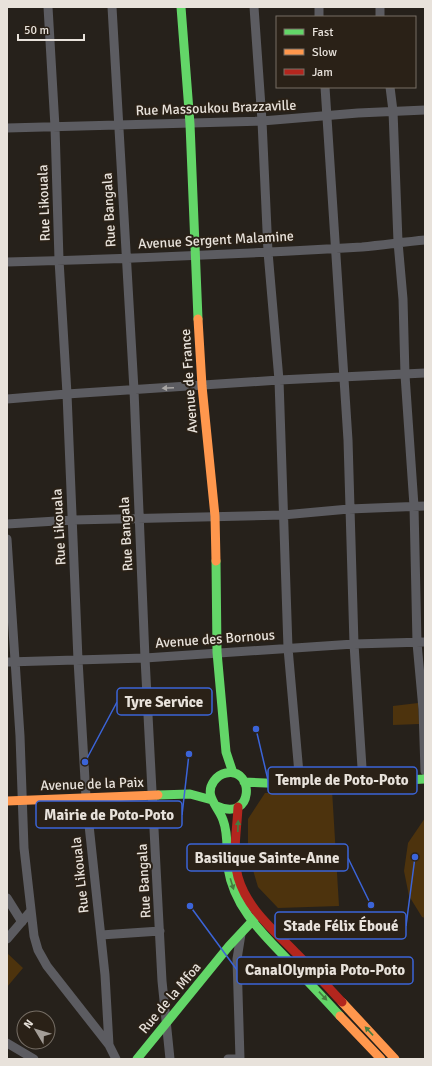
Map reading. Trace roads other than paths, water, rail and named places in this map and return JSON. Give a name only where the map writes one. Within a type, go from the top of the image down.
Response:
[{"type":"main road","name":"Avenue de France","points":[[181,7],[190,124],[202,386],[215,516],[217,652],[226,752]]},
{"type":"main road","points":[[226,752],[234,773]]},
{"type":"main road","points":[[226,752],[217,777],[211,786],[210,793],[214,803],[223,817],[226,829],[226,861],[235,893],[242,908],[292,948],[396,1059]]},
{"type":"main road","points":[[226,772],[234,773],[240,776],[247,788],[243,802],[238,807],[231,810],[224,809],[214,803],[190,794],[178,794],[190,791],[226,772]]},
{"type":"main road","points":[[244,782],[273,785],[326,786],[425,779]]},
{"type":"main road","points":[[246,795],[273,785]]},
{"type":"main road","name":"Avenue de la Paix","points":[[7,801],[178,794]]},
{"type":"main road","points":[[238,807],[236,858],[238,877],[242,889],[258,921],[381,1059]]},
{"type":"main road","name":"Rue de la Mfoa","points":[[137,1059],[224,954],[258,921]]},
{"type":"street","name":"Rue Likouala","points":[[48,7],[55,127],[78,660],[86,798],[105,975],[109,1045]]},
{"type":"street","name":"Rue Bangala","points":[[112,7],[125,258],[134,390],[144,658],[166,1024],[170,1059]]},
{"type":"street","points":[[254,7],[262,121],[268,252],[278,380],[288,648],[300,785]]},
{"type":"street","points":[[325,88],[348,440],[354,644],[363,783]]},
{"type":"street","points":[[390,88],[393,111],[398,242],[403,299],[405,375],[421,643],[425,771]]},
{"type":"street","name":"Rue Massoukou Brazzaville","points":[[7,128],[262,121],[425,110]]},
{"type":"street","name":"Avenue Sergent Malamine","points":[[7,262],[195,256],[364,247],[425,240]]},
{"type":"street","points":[[7,399],[278,380],[425,373]]},
{"type":"street","points":[[7,524],[73,520],[283,515],[349,509],[425,506]]},
{"type":"street","points":[[7,539],[10,662],[20,736],[21,800],[24,848],[30,912],[34,936],[38,950],[47,966],[109,1045],[116,1059]]},
{"type":"street","name":"Avenue des Bornous","points":[[10,662],[144,658],[354,644],[421,643]]},
{"type":"street","points":[[7,898],[22,922]]},
{"type":"street","points":[[7,938],[30,912]]},
{"type":"street","points":[[101,935],[160,931]]},
{"type":"street","points":[[228,1059],[240,1059],[237,959],[241,938]]},
{"type":"street","points":[[7,1043],[34,1059]]},
{"type":"place","name":"Temple de Poto-Poto","points":[[256,729]]},
{"type":"place","name":"Mairie de Poto-Poto","points":[[189,754]]},
{"type":"place","name":"Tyre Service","points":[[85,762]]},
{"type":"place","name":"Stade Félix Éboué","points":[[415,857]]},
{"type":"place","name":"Basilique Sainte-Anne","points":[[371,905]]},
{"type":"place","name":"CanalOlympia Poto-Poto","points":[[190,906]]}]
